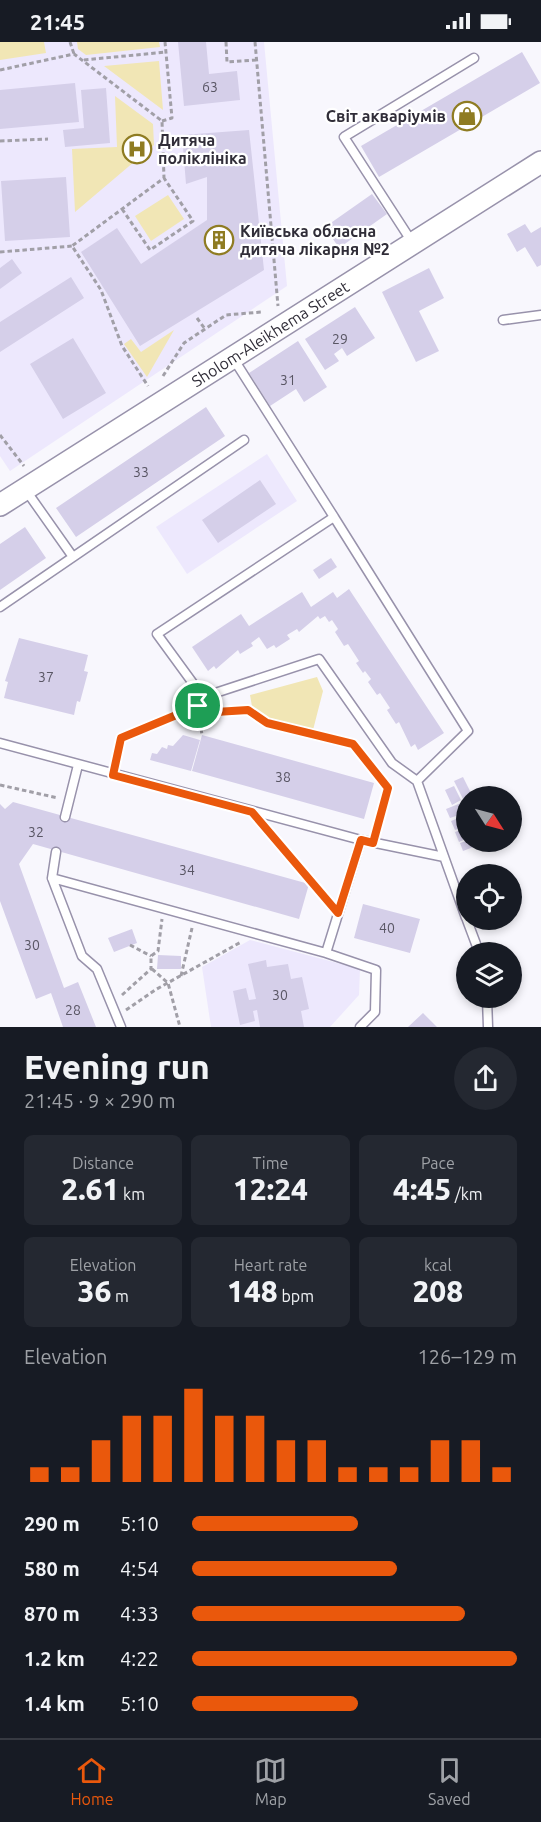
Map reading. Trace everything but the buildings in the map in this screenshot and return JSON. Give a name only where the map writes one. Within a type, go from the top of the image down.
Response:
[{"type":"street","name":"Sholom-Aleikhema Street","points":[[0,505],[541,162]]},
{"type":"lane","points":[[412,242],[344,137],[474,58]]},
{"type":"lane","points":[[503,320],[541,315]]},
{"type":"lane","points":[[232,357],[468,731],[417,781]]},
{"type":"lane","points":[[0,607],[244,440]]},
{"type":"lane","points":[[25,489],[73,557]]},
{"type":"lane","points":[[334,517],[157,634],[202,697],[319,659],[392,763],[417,781],[456,889]]},
{"type":"lane","points":[[0,743],[361,840],[444,857]]},
{"type":"lane","points":[[65,817],[78,765]]},
{"type":"lane","points":[[326,953],[361,840]]},
{"type":"lane","points":[[56,852],[52,878],[82,956],[97,969],[121,1027]]},
{"type":"lane","points":[[52,878],[326,953],[376,970],[375,1012],[360,1027]]},
{"type":"lane","points":[[487,1008],[488,1027]]},
{"type":"path","points":[[70,42],[74,54],[162,121]]},
{"type":"path","points":[[162,121],[172,118],[165,42]]},
{"type":"path","points":[[225,42],[227,62],[256,60]]},
{"type":"path","points":[[255,42],[279,328]]},
{"type":"path","points":[[82,60],[166,52]]},
{"type":"path","points":[[0,70],[74,54]]},
{"type":"path","points":[[122,209],[150,250],[193,221],[164,178],[162,121]]},
{"type":"path","points":[[0,141],[48,139]]},
{"type":"path","points":[[0,252],[72,246],[164,178]]},
{"type":"path","points":[[72,246],[101,290],[122,346],[148,386]]},
{"type":"path","points":[[163,376],[184,343],[226,315],[261,312]]},
{"type":"path","points":[[197,318],[205,329]]},
{"type":"path","points":[[0,435],[24,466]]},
{"type":"path","points":[[113,775],[121,738],[198,706],[202,735]]},
{"type":"path","points":[[199,713],[248,710],[267,723],[353,744],[388,788],[373,843]]},
{"type":"path","points":[[0,784],[69,801]]},
{"type":"path","points":[[252,812],[338,913]]},
{"type":"path","points":[[112,1004],[151,969],[152,956],[158,951],[164,909]]},
{"type":"path","points":[[181,976],[195,917]]},
{"type":"path","points":[[117,1017],[168,983],[256,934]]},
{"type":"path","points":[[130,945],[152,956]]},
{"type":"path","points":[[151,969],[168,983],[180,1027]]},
{"type":"shaded area","name":"Дитяча поліклініка","points":[[0,42],[264,42],[287,286],[10,471],[0,456]]},
{"type":"shaded area","points":[[0,42],[44,42],[46,53],[0,60]]},
{"type":"shaded area","points":[[77,42],[159,42],[160,47],[86,55],[78,49]]},
{"type":"shaded area","points":[[159,61],[163,110],[104,66]]},
{"type":"shaded area","points":[[115,96],[153,124],[154,145],[75,212],[72,149],[117,147]]},
{"type":"shaded area","points":[[168,195],[184,219],[151,241],[135,216]]},
{"type":"shaded area","points":[[174,330],[147,377],[124,344],[131,339],[141,352]]},
{"type":"shaded area","points":[[267,454],[297,501],[187,574],[156,527]]},
{"type":"shaded area","points":[[317,677],[323,691],[313,730],[254,718],[250,695]]},
{"type":"shaded area","points":[[250,940],[360,969],[359,995],[330,1027],[211,1027],[202,967]]},
{"type":"place","name":"Світ акваріумів","points":[[467,116]]},
{"type":"place","name":"Дитяча поліклініка","points":[[137,149]]},
{"type":"place","name":"Київська обласна дитяча лікарня №2","points":[[219,240]]},
{"type":"route","points":[[198,706],[199,713],[214,714],[248,710],[267,723],[353,744],[388,788],[373,843],[361,840],[338,913],[252,812],[113,775],[121,738],[198,706]]}]
